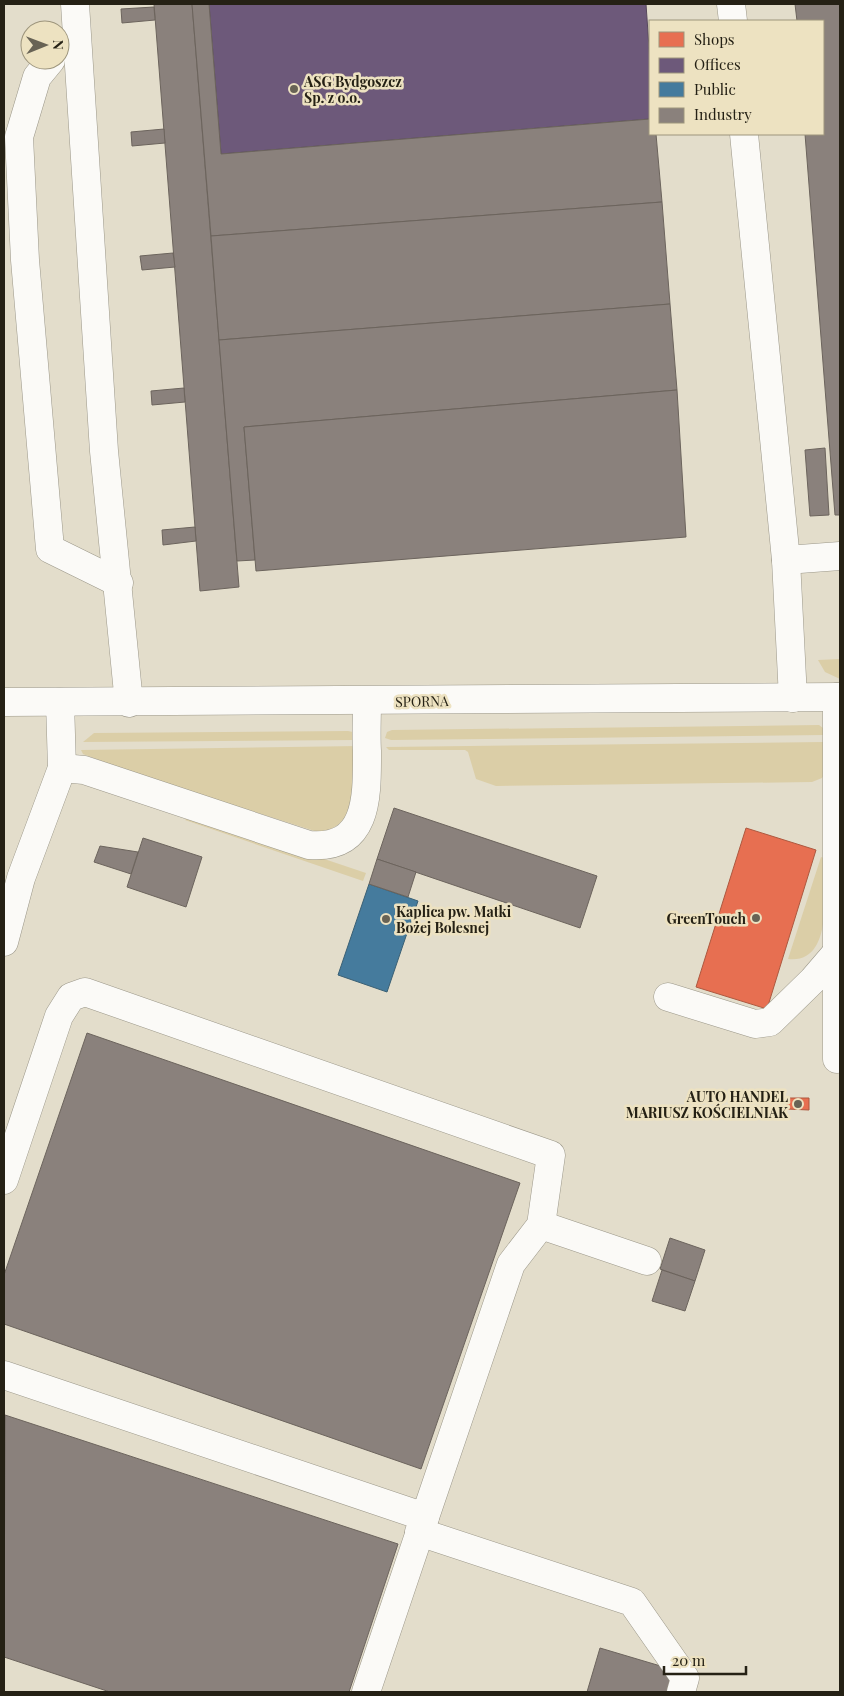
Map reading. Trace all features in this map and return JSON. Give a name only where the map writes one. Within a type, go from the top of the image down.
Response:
[{"type":"street","points":[[731,4],[733,20]]},
{"type":"street","points":[[70,27],[104,451],[129,703]]},
{"type":"street","points":[[42,70],[37,76],[19,137],[25,260],[50,549],[118,583]]},
{"type":"street","points":[[744,135],[786,560],[793,698]]},
{"type":"street","points":[[786,560],[840,556]]},
{"type":"street","points":[[837,1059],[839,697]]},
{"type":"street","name":"SPORNA","points":[[4,702],[129,703],[839,697]]},
{"type":"street","points":[[62,768],[84,770],[309,845],[330,844],[340,841],[354,831],[363,810],[366,795],[367,701]]},
{"type":"street","points":[[4,942],[21,878],[62,768],[60,702]]},
{"type":"street","points":[[668,997],[755,1024],[770,1022],[813,980],[837,952]]},
{"type":"street","points":[[4,1180],[59,1016],[71,997],[85,992],[551,1155],[541,1225],[511,1264],[366,1692]]},
{"type":"street","points":[[541,1225],[648,1261]]},
{"type":"street","points":[[4,1375],[422,1524],[632,1602],[686,1678],[681,1692]]},
{"type":"shaded area","points":[[840,659],[840,679],[825,672],[818,660]]},
{"type":"shaded area","points":[[819,725],[823,728],[824,735],[391,740],[385,738],[387,732],[392,730]]},
{"type":"shaded area","points":[[353,732],[356,740],[83,742],[94,733]]},
{"type":"shaded area","points":[[824,742],[824,775],[822,778],[812,782],[496,786],[476,779],[468,752],[465,750],[389,750],[386,747]]},
{"type":"shaded area","points":[[359,746],[358,786],[351,809],[345,819],[335,827],[321,833],[136,774],[83,754],[81,750]]},
{"type":"shaded area","points":[[190,814],[366,873],[363,881],[185,820]]},
{"type":"shaded area","points":[[821,857],[824,858],[825,904],[824,921],[820,937],[813,950],[803,958],[788,959]]},
{"type":"building: Shops","name":"GreenTouch","points":[[746,828],[816,850],[767,1009],[696,987]]},
{"type":"building: Shops","name":"AUTO HANDEL MARIUSZ KOŚCIELNIAK","points":[[787,1098],[809,1098],[809,1110],[787,1109]]},
{"type":"building: Offices","points":[[209,4],[646,4],[649,48],[649,119],[221,154]]},
{"type":"building: Public","points":[[369,884],[418,901],[387,992],[338,975]]},
{"type":"building: Industry","points":[[154,4],[192,4],[239,587],[200,591]]},
{"type":"building: Industry","points":[[192,4],[209,4],[221,154],[649,119],[649,135],[656,135],[662,202],[211,236]]},
{"type":"building: Industry","points":[[795,4],[840,4],[840,515],[835,515],[805,135],[824,135],[824,20],[797,20]]},
{"type":"building: Industry","points":[[154,7],[155,20],[122,23],[121,9]]},
{"type":"building: Industry","points":[[164,129],[165,143],[132,146],[131,132]]},
{"type":"building: Industry","points":[[662,202],[670,304],[219,340],[211,236]]},
{"type":"building: Industry","points":[[173,253],[175,267],[142,270],[140,256]]},
{"type":"building: Industry","points":[[670,304],[677,390],[244,427],[255,560],[237,561],[219,340]]},
{"type":"building: Industry","points":[[184,388],[185,402],[152,405],[151,391]]},
{"type":"building: Industry","points":[[677,390],[686,537],[256,571],[244,427]]},
{"type":"building: Industry","points":[[825,448],[829,515],[810,516],[805,450]]},
{"type":"building: Industry","points":[[195,527],[196,541],[163,545],[162,530]]},
{"type":"building: Industry","points":[[394,808],[597,876],[580,928],[377,859]]},
{"type":"building: Industry","points":[[143,838],[202,857],[186,907],[127,887]]},
{"type":"building: Industry","points":[[100,846],[138,852],[131,874],[94,862]]},
{"type":"building: Industry","points":[[377,859],[416,872],[408,897],[369,884]]},
{"type":"building: Industry","points":[[87,1033],[520,1183],[421,1469],[4,1324],[4,1275]]},
{"type":"building: Industry","points":[[670,1238],[705,1250],[695,1281],[660,1269]]},
{"type":"building: Industry","points":[[662,1270],[695,1281],[685,1311],[652,1301]]},
{"type":"building: Industry","points":[[5,1415],[398,1544],[349,1692],[110,1692],[4,1657]]},
{"type":"building: Industry","points":[[600,1648],[674,1670],[667,1692],[587,1692]]},
{"type":"place","name":"ASG Bydgoszcz Sp. z o.o.","points":[[294,89]]},
{"type":"place","name":"GreenTouch","points":[[756,918]]},
{"type":"place","name":"Kaplica pw. Matki Bożej Bolesnej","points":[[386,919]]},
{"type":"place","name":"AUTO HANDEL MARIUSZ KOŚCIELNIAK","points":[[798,1104]]}]
